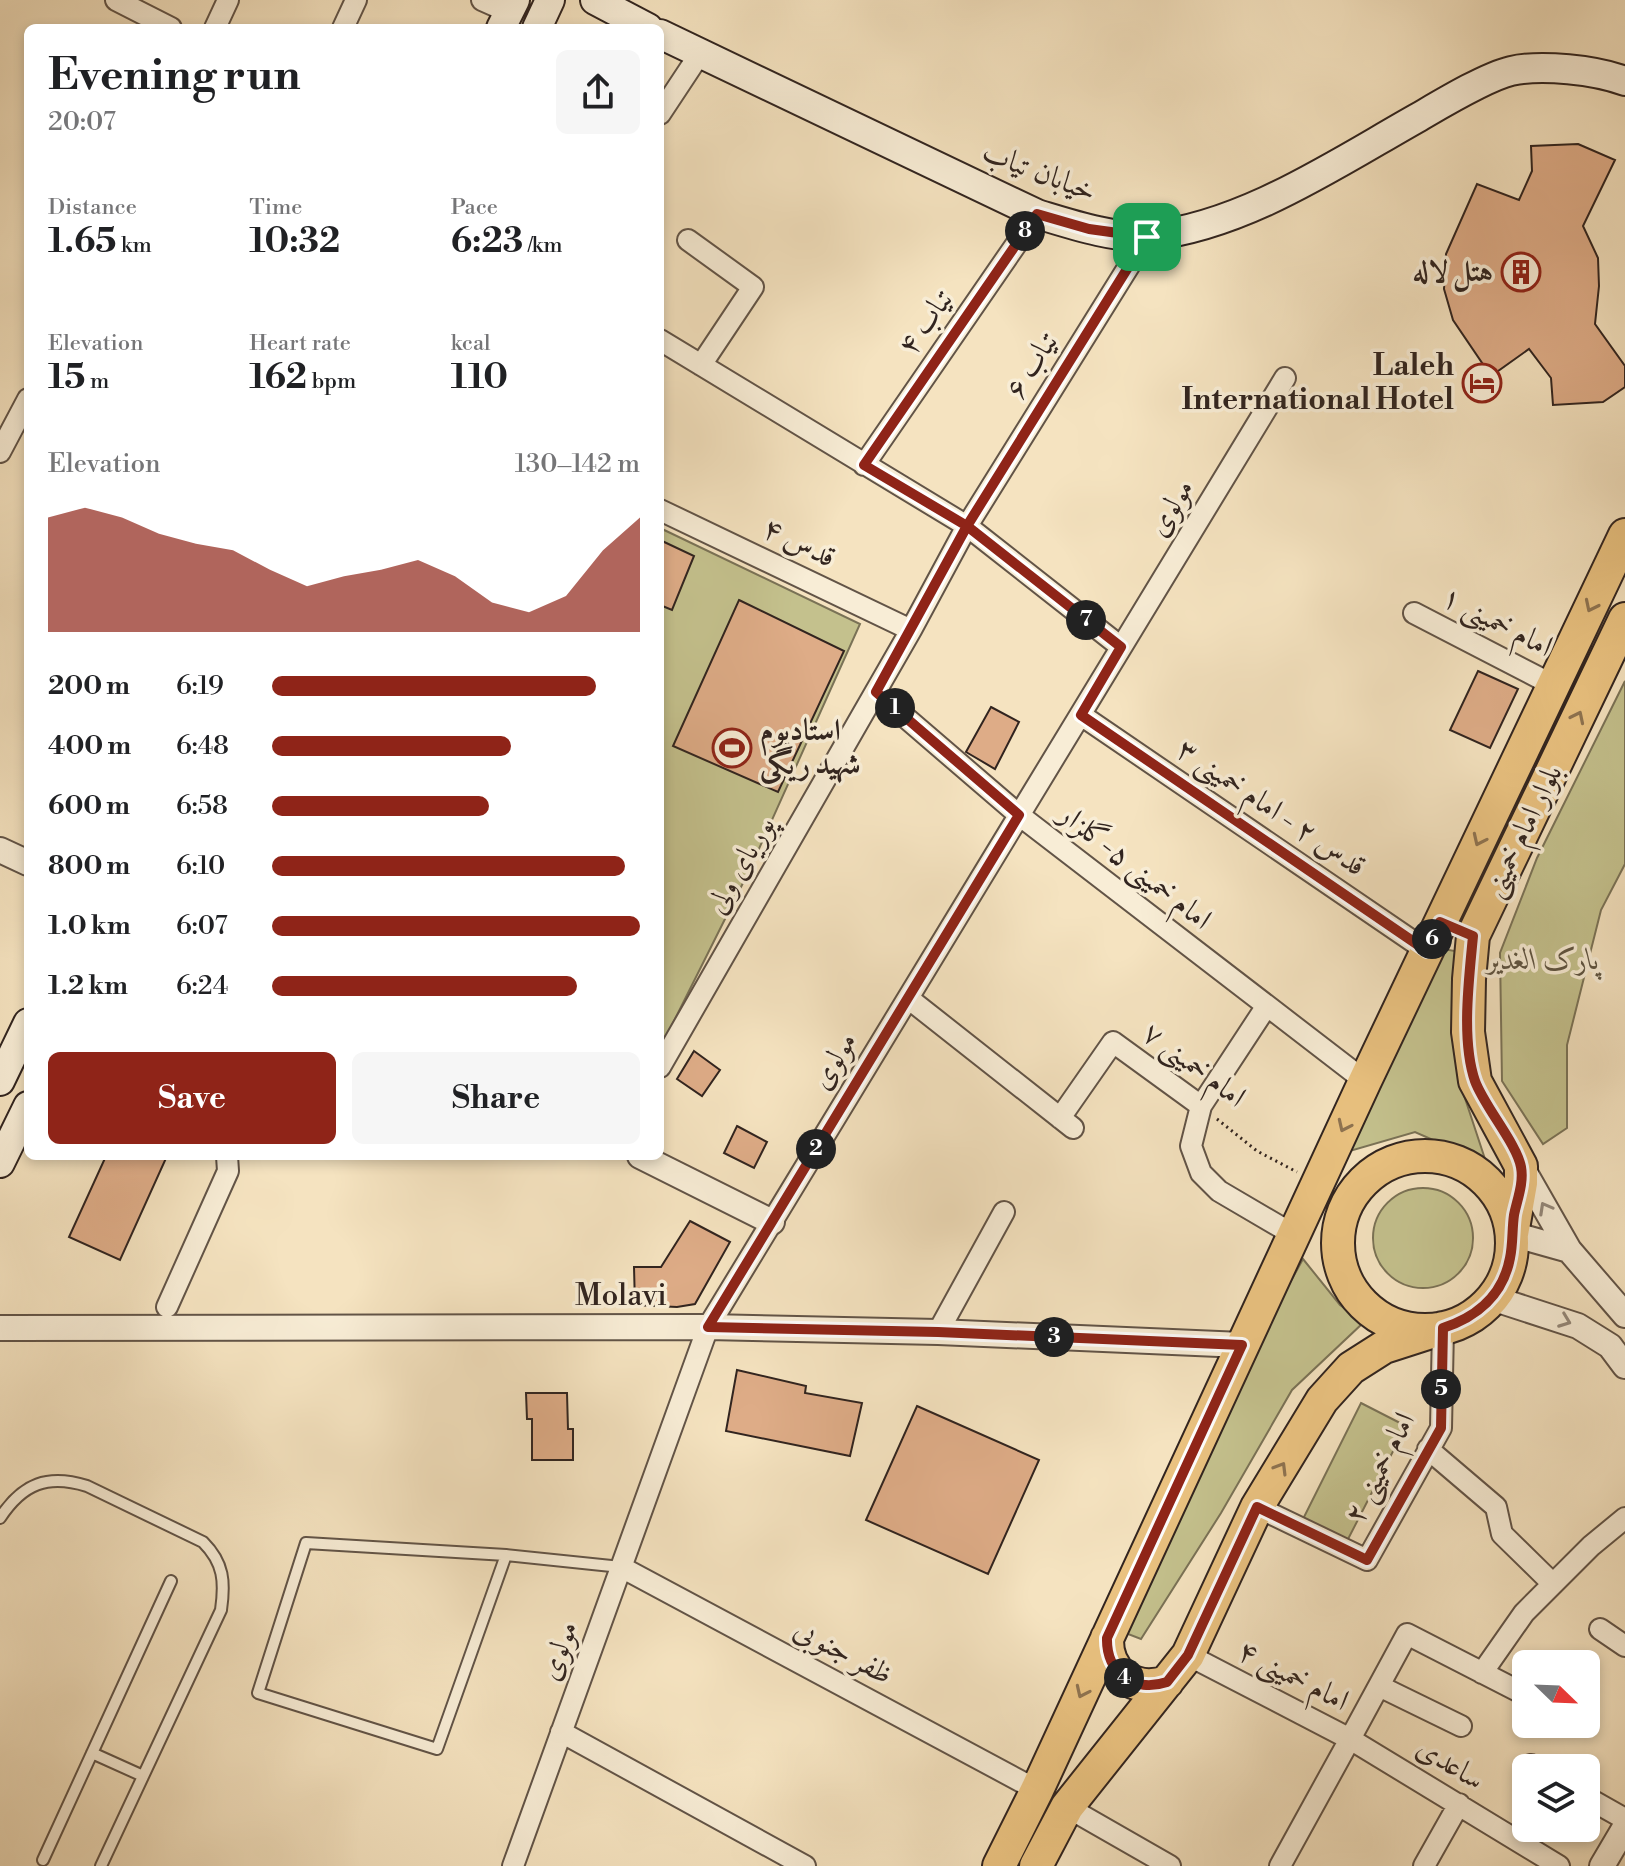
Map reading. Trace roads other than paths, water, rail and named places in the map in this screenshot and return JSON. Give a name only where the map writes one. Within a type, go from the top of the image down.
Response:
[{"type":"main road","points":[[539,24],[550,0]]},
{"type":"main road","points":[[595,0],[640,24]]},
{"type":"main road","name":"خیابان تیاب","points":[[664,36],[1037,214],[1089,229],[1147,237],[1206,224],[1278,197],[1452,98],[1511,71],[1574,69],[1625,81]]},
{"type":"main road","points":[[999,1866],[1365,1081],[1625,535]]},
{"type":"main road","name":"بلوار امام خمینی","points":[[1521,1166],[1475,1081],[1468,1032],[1473,936],[1625,619]]},
{"type":"main road","points":[[1440,922],[1473,936]]},
{"type":"main road","points":[[0,1081],[24,1031]]},
{"type":"main road","points":[[0,1163],[24,1114]]},
{"type":"main road","points":[[1443,1328],[1422,1330],[1402,1327],[1383,1319],[1352,1292],[1338,1253],[1338,1232],[1353,1192],[1378,1170],[1408,1157],[1430,1155],[1452,1159],[1472,1169],[1489,1183],[1502,1201],[1512,1234]]},
{"type":"main road","points":[[1036,1866],[1067,1807],[1188,1655],[1257,1507],[1322,1400],[1351,1368],[1384,1347],[1461,1322],[1478,1312],[1492,1298],[1508,1268],[1521,1166]]},
{"type":"main road","points":[[1318,1183],[1343,1212]]},
{"type":"main road","points":[[1294,1235],[1343,1212]]},
{"type":"main road","points":[[1107,1638],[1109,1657],[1118,1673],[1126,1679],[1146,1687],[1167,1682]]},
{"type":"main road","points":[[1037,1790],[1067,1807]]},
{"type":"street","points":[[116,0],[163,24]]},
{"type":"street","points":[[217,24],[228,0]]},
{"type":"street","points":[[345,24],[356,0]]},
{"type":"street","points":[[482,0],[508,13]]},
{"type":"street","points":[[664,108],[699,55]]},
{"type":"street","name":"تیاب ۴","points":[[864,465],[1037,214]]},
{"type":"street","name":"تیاب ۶","points":[[967,526],[1147,237]]},
{"type":"street","points":[[688,240],[753,287],[701,365]]},
{"type":"street","points":[[664,342],[967,526],[1121,647]]},
{"type":"street","name":"مولوی","points":[[513,1866],[708,1327],[1285,378]]},
{"type":"street","points":[[0,452],[24,407]]},
{"type":"street","name":"قدس ۴","points":[[664,512],[911,630]]},
{"type":"street","name":"پوریای ولی","points":[[664,1060],[876,692],[967,526]]},
{"type":"street","name":"امام خمینی ۱","points":[[1414,613],[1553,685]]},
{"type":"street","name":"امام خمینی ۵-گلزار","points":[[876,692],[1019,815],[1365,1081]]},
{"type":"street","name":"قدس ۲ - امام خمینی ۳","points":[[1081,715],[1427,951]]},
{"type":"street","points":[[0,850],[24,861]]},
{"type":"street","name":"امام خمینی ۷","points":[[908,998],[1066,1123],[1113,1042],[1201,1106]]},
{"type":"street","points":[[1266,1007],[1201,1106],[1191,1146],[1201,1173],[1219,1191],[1294,1235]]},
{"type":"street","points":[[167,1307],[228,1171],[227,1160]]},
{"type":"street","points":[[648,1160],[772,1222]]},
{"type":"street","points":[[1521,1166],[1569,1250],[1625,1315]]},
{"type":"street","points":[[938,1332],[1004,1212]]},
{"type":"street","points":[[1512,1234],[1569,1250]]},
{"type":"street","points":[[1492,1298],[1578,1326],[1610,1346],[1625,1366]]},
{"type":"street","points":[[1610,1346],[1614,1323],[1625,1321]]},
{"type":"street","name":"Molavi","points":[[0,1328],[708,1327],[938,1332],[1242,1345]]},
{"type":"street","name":"امام خمینی ۲","points":[[1257,1507],[1367,1560],[1441,1428],[1443,1328]]},
{"type":"street","points":[[1428,1449],[1496,1507],[1502,1534],[1553,1584]]},
{"type":"street","points":[[1512,1688],[1482,1673],[1524,1613],[1625,1518]]},
{"type":"street","name":"ظفر جنوبی","points":[[621,1567],[1037,1790]]},
{"type":"street","points":[[1600,1629],[1625,1646]]},
{"type":"street","name":"امام خمینی ۴","points":[[1188,1655],[1350,1739],[1407,1634],[1482,1673]]},
{"type":"street","points":[[1379,1686],[1461,1726]]},
{"type":"street","points":[[561,1732],[805,1866]]},
{"type":"street","points":[[1280,1866],[1350,1739]]},
{"type":"street","name":"ساعدی","points":[[1350,1739],[1559,1866]]},
{"type":"street","points":[[1424,1866],[1459,1804]]},
{"type":"street","points":[[1600,1805],[1625,1819]]},
{"type":"street","points":[[1067,1807],[1170,1866]]},
{"type":"street","points":[[1602,1866],[1625,1827]]},
{"type":"lane","points":[[0,1518],[16,1498],[36,1484],[69,1481],[87,1486],[203,1542],[215,1554],[221,1568],[224,1586],[221,1610],[101,1866]]},
{"type":"lane","points":[[506,1555],[437,1749],[258,1693],[306,1543],[506,1555],[621,1567]]},
{"type":"lane","points":[[43,1860],[171,1581]]},
{"type":"lane","points":[[92,1753],[143,1776]]},
{"type":"place","name":"هتل لاله","points":[[1521,272]]},
{"type":"place","name":"Laleh International Hotel","points":[[1482,383]]},
{"type":"place","name":"استادیوم شهید ریگی","points":[[732,748]]},
{"type":"park label","name":"پارک الغدیر","points":[[1543,960]]}]
